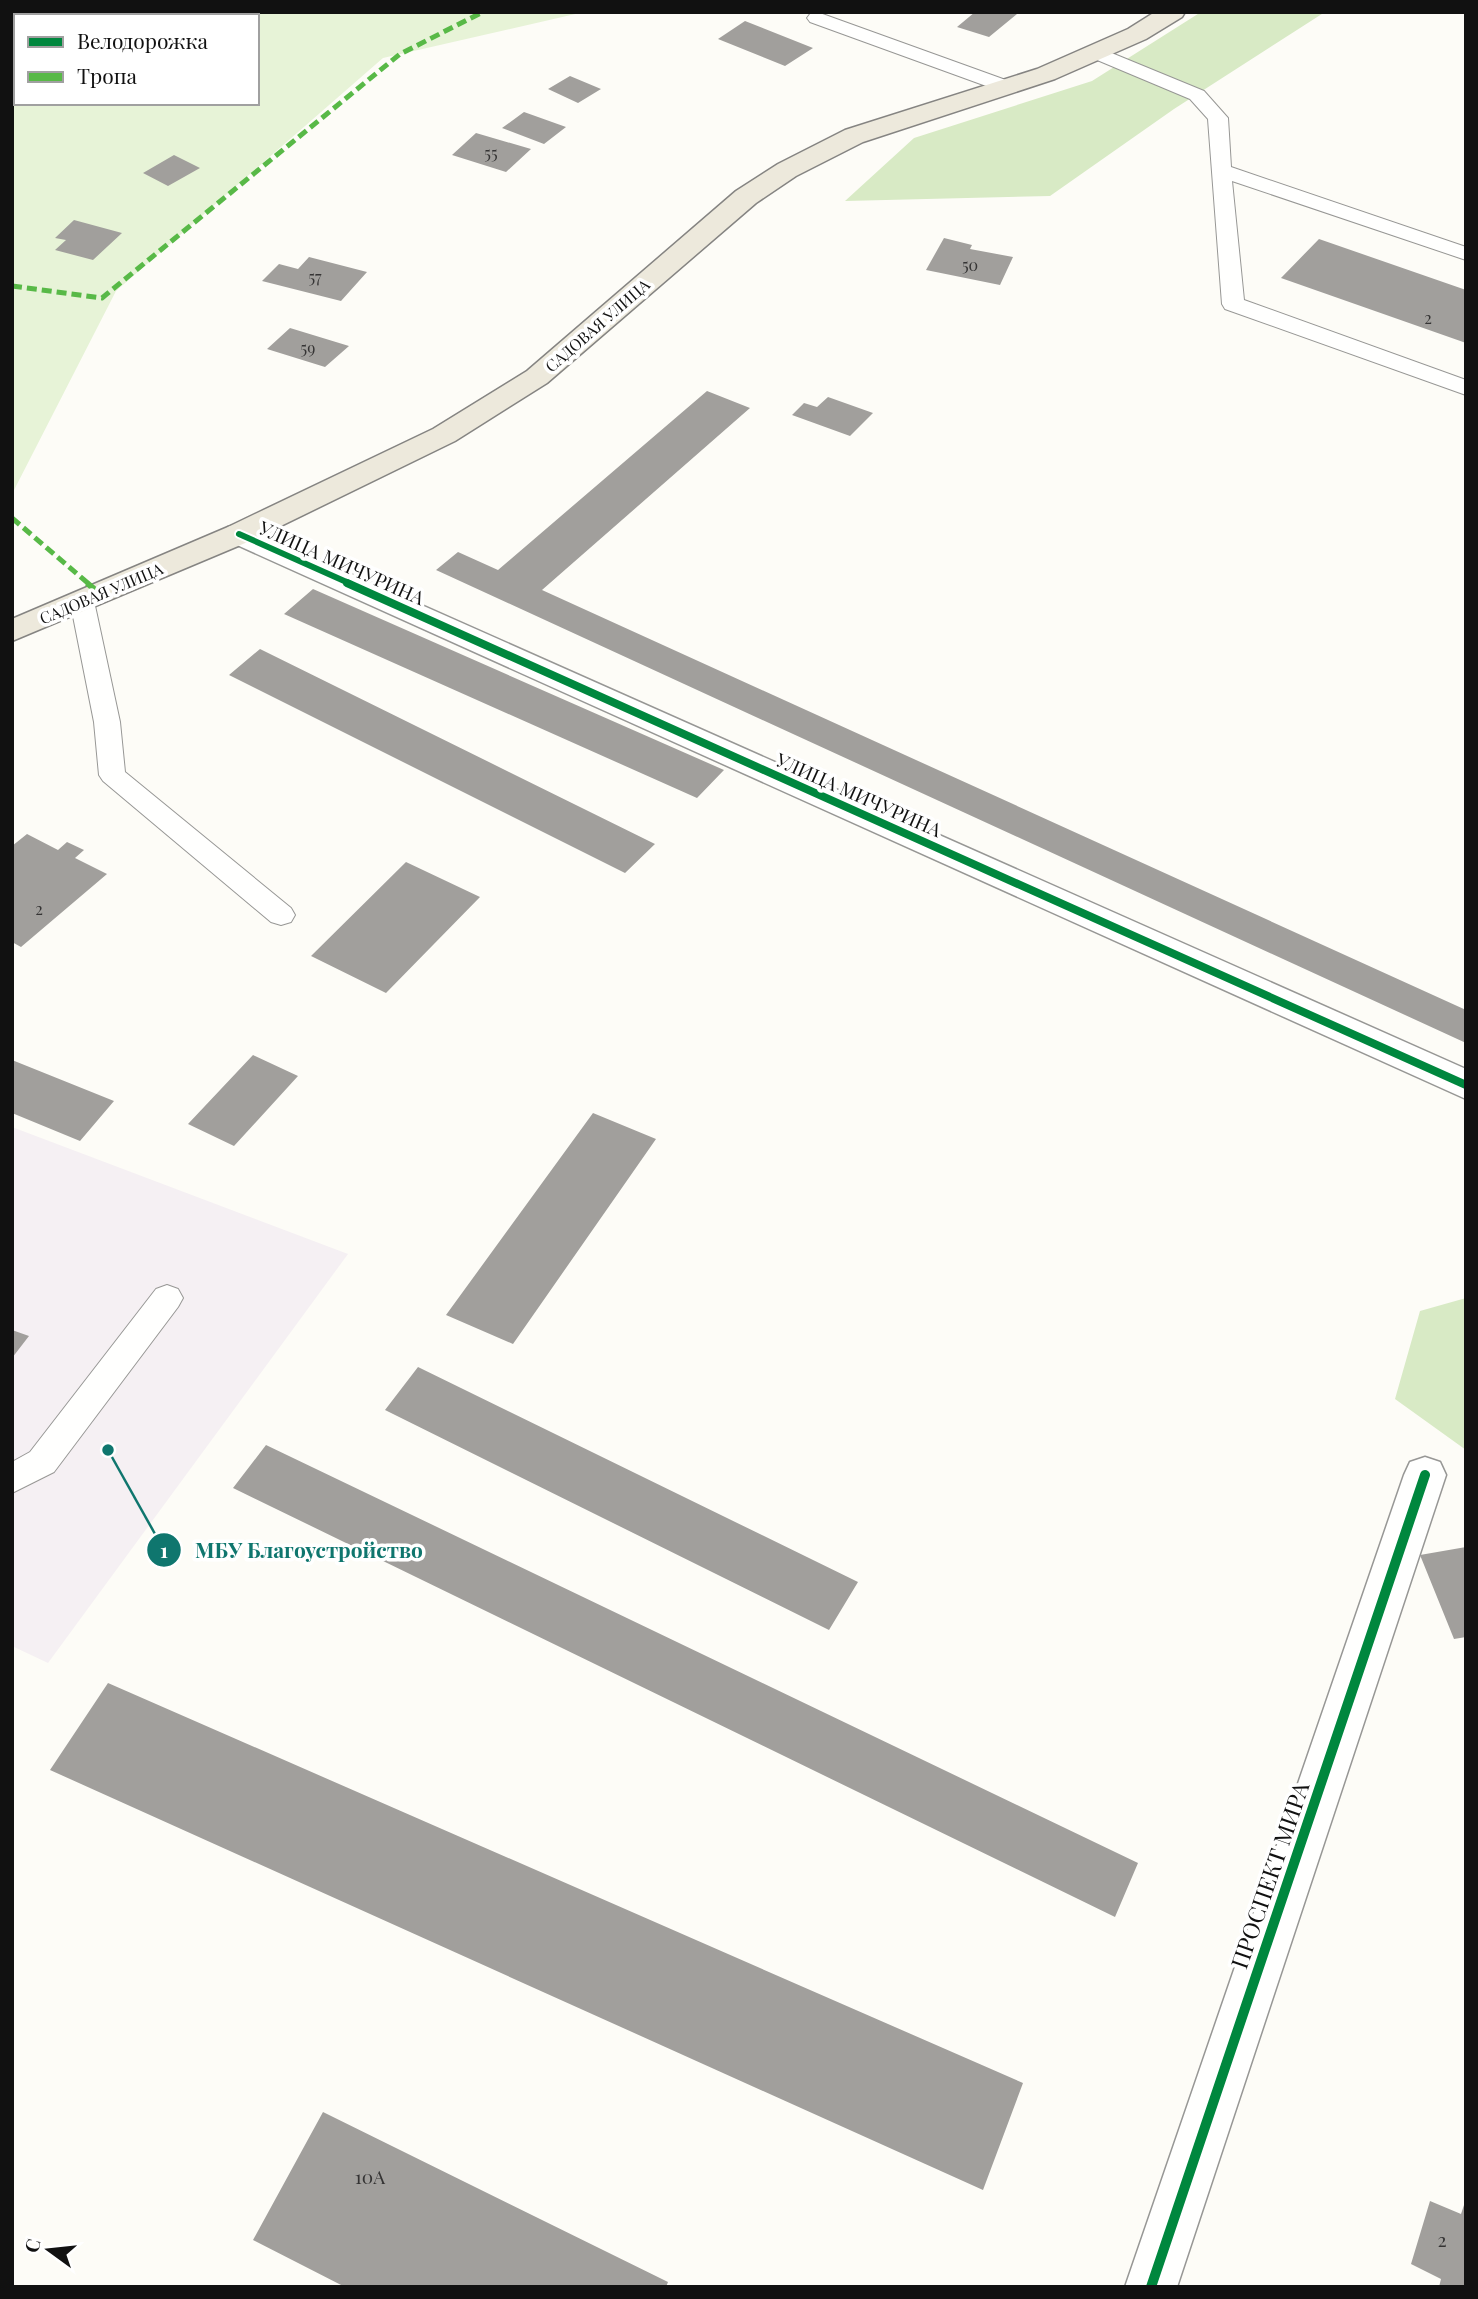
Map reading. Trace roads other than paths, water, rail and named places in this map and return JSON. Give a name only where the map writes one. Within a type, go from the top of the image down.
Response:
[{"type":"main road","name":"САДОВАЯ УЛИЦА","points":[[12,631],[239,534],[444,435],[537,377],[746,197],[787,170],[854,136],[1007,87],[1097,53],[1138,34],[1173,12]]},
{"type":"street","name":"УЛИЦА МИЧУРИНА","points":[[239,534],[1466,1085]]},
{"type":"street","name":"ПРОСПЕКТ МИРА","points":[[1151,2287],[1424,1475]]},
{"type":"lane","points":[[817,18],[1007,87]]},
{"type":"lane","points":[[1097,53],[1197,95],[1218,118],[1220,170],[1233,304],[1466,388]]},
{"type":"lane","points":[[1220,170],[1466,254]]},
{"type":"lane","points":[[82,601],[107,722],[112,775],[281,915]]},
{"type":"lane","points":[[12,1479],[43,1462],[167,1298]]},
{"type":"place","name":"МБУ Благоустройство","points":[[108,1450]]}]
